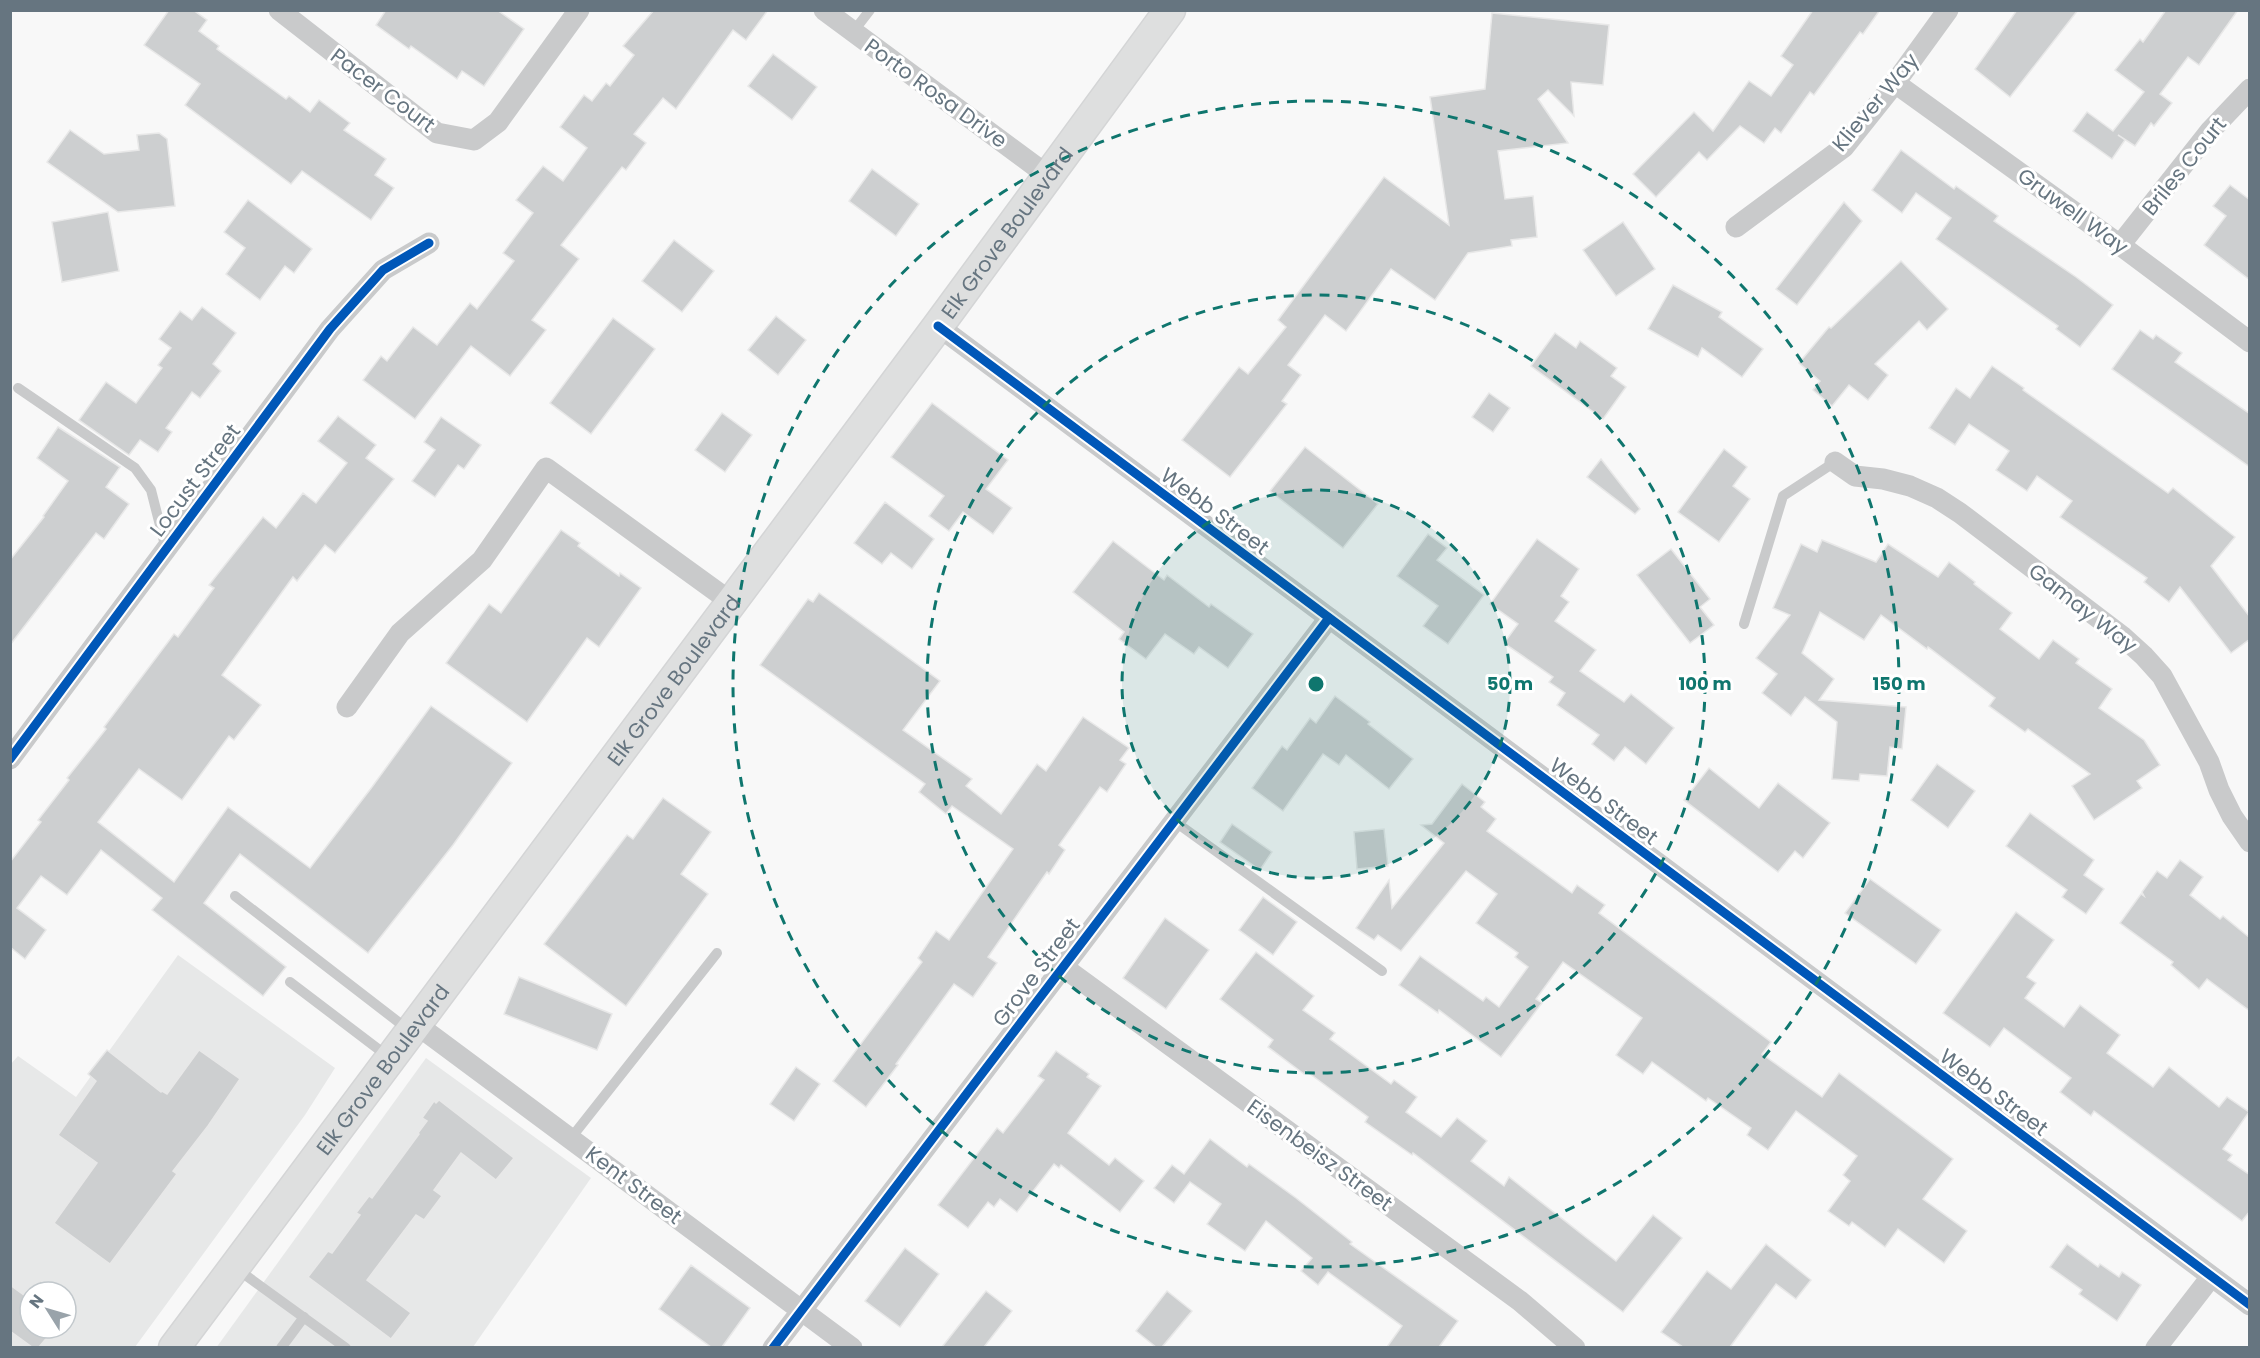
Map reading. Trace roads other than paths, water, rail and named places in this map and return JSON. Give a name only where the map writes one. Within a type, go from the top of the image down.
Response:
[{"type":"main road","name":"Elk Grove Boulevard","points":[[174,1347],[938,326],[1170,10]]},
{"type":"street","name":"Pacer Court","points":[[279,10],[437,133],[474,140],[498,122],[579,10]]},
{"type":"street","name":"Porto Rosa Drive","points":[[824,10],[1047,175]]},
{"type":"street","name":"Kliever Way","points":[[1736,227],[1844,147],[1895,83],[1948,10]]},
{"type":"street","name":"Gruwell Way","points":[[1895,83],[2250,342]]},
{"type":"street","name":"Briles Court","points":[[2120,245],[2210,131],[2250,89]]},
{"type":"street","name":"Locust Street","points":[[10,759],[330,328],[383,270],[429,243]]},
{"type":"street","name":"Webb Street","points":[[938,326],[2250,1305]]},
{"type":"street","name":"Gamay Way","points":[[1835,462],[1855,476],[1883,479],[1910,486],[1937,498],[2122,636],[2144,656],[2162,676],[2177,701],[2210,762],[2219,790],[2232,816],[2250,842]]},
{"type":"street","points":[[347,707],[400,633],[482,560],[546,468],[731,603]]},
{"type":"street","name":"Grove Street","points":[[773,1347],[1329,618]]},
{"type":"street","name":"Eisenbeisz Street","points":[[1063,967],[1520,1301],[1575,1347]]},
{"type":"street","name":"Kent Street","points":[[413,1027],[571,1138],[852,1347]]},
{"type":"street","points":[[2156,1347],[2211,1277]]},
{"type":"lane","points":[[853,32],[870,10]]},
{"type":"lane","points":[[18,388],[135,468],[151,490],[166,549]]},
{"type":"lane","points":[[1744,624],[1783,496],[1835,462]]},
{"type":"lane","points":[[1174,820],[1382,971]]},
{"type":"lane","points":[[235,896],[413,1027]]},
{"type":"lane","points":[[571,1138],[717,953]]},
{"type":"lane","points":[[290,982],[390,1058]]},
{"type":"lane","points":[[234,1267],[346,1347]]},
{"type":"lane","points":[[281,1347],[304,1317]]}]
